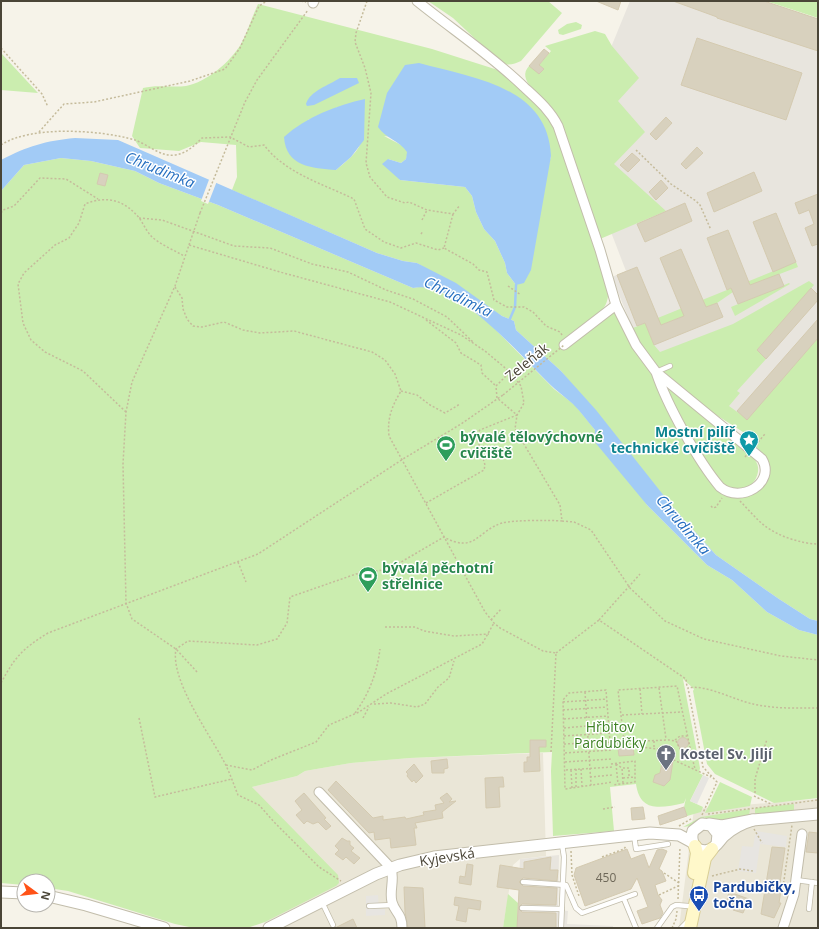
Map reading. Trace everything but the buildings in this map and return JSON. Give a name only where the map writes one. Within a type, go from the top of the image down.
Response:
[{"type":"main road","points":[[686,927],[683,906],[696,857],[694,844]]},
{"type":"main road","points":[[686,927],[705,858],[714,847]]},
{"type":"street","points":[[417,1],[469,40],[514,77],[551,114],[558,126],[604,264],[616,305],[636,345],[656,372],[668,401],[715,481],[729,492],[747,493],[758,485],[764,469],[762,459],[656,372]]},
{"type":"street","points":[[567,343],[616,305]]},
{"type":"street","points":[[319,792],[391,868],[393,877],[393,905],[400,914],[402,928]]},
{"type":"street","name":"Kyjevská","points":[[269,928],[391,868],[440,856],[637,835],[666,830],[687,830],[703,821],[722,826],[752,824],[818,814]]},
{"type":"street","points":[[703,821],[716,829],[718,834],[714,847],[704,851],[694,844],[693,831],[703,821]]},
{"type":"street","name":"Kyjevská","points":[[714,847],[734,829],[752,824]]},
{"type":"street","name":"Kyjevská","points":[[637,835],[673,834],[686,837],[694,844]]},
{"type":"street","points":[[784,928],[796,880],[802,834]]},
{"type":"street","points":[[1,892],[16,893]]},
{"type":"street","points":[[56,898],[86,905],[164,928]]},
{"type":"lane","points":[[656,372],[670,366]]},
{"type":"lane","points":[[637,835],[636,849],[668,844]]},
{"type":"lane","points":[[561,928],[563,884],[562,843]]},
{"type":"lane","points":[[796,880],[818,883]]},
{"type":"lane","points":[[523,882],[563,884],[568,887],[576,908],[582,913],[635,894]]},
{"type":"lane","points":[[809,909],[812,882]]},
{"type":"lane","points":[[624,899],[636,928]]},
{"type":"lane","points":[[322,902],[333,925]]},
{"type":"lane","points":[[369,906],[393,905]]},
{"type":"lane","points":[[656,928],[672,907],[683,906]]},
{"type":"lane","points":[[522,908],[562,909]]},
{"type":"path","points":[[39,132],[64,104],[94,102],[190,80],[225,69],[240,48],[259,6],[267,1]]},
{"type":"path","points":[[367,1],[356,33],[355,42],[365,68],[371,93],[366,163],[370,177],[387,197],[405,203],[409,202],[427,210],[453,214]]},
{"type":"path","points":[[197,672],[176,649],[132,619],[126,603],[123,464],[126,412],[132,382],[175,286],[189,245],[245,102],[257,80],[313,2]]},
{"type":"path","points":[[1,48],[42,94],[48,107]]},
{"type":"path","points":[[1,145],[7,141],[39,132],[56,131],[104,134],[136,140],[162,153],[173,156],[189,150],[202,138],[230,138],[249,147],[264,145],[273,157],[291,169],[354,199],[366,229],[384,242],[401,248],[416,243],[438,250],[444,248],[473,264],[479,270],[487,272],[494,300],[507,307],[524,307],[533,312],[546,326],[560,332],[567,343]]},
{"type":"path","points":[[636,150],[671,184],[700,205],[711,230]]},
{"type":"path","points":[[1,213],[3,210],[14,206],[40,178],[66,179],[98,199]]},
{"type":"path","points":[[126,412],[83,371],[45,352],[31,340],[23,323],[18,284],[24,273],[55,245],[70,238],[78,223],[85,204],[98,199],[112,199],[125,206],[139,218],[152,236],[185,256]]},
{"type":"path","points":[[444,248],[453,214],[460,205]]},
{"type":"path","points":[[422,220],[427,210]]},
{"type":"path","points":[[139,218],[162,220],[234,246],[270,248],[312,264],[348,272],[386,290],[413,299],[447,317],[476,345]]},
{"type":"path","points":[[189,245],[390,302],[461,335],[476,345],[510,372],[521,386],[524,403],[517,415],[515,429],[560,505],[562,521]]},
{"type":"path","points":[[175,286],[182,298],[183,308],[187,318],[193,326],[202,327],[224,322],[243,330],[260,333],[294,330],[372,352],[385,360],[395,374],[401,391]]},
{"type":"path","points":[[508,286],[520,295]]},
{"type":"path","points":[[423,317],[456,344],[461,353],[481,365],[482,373],[496,386],[497,398],[517,415]]},
{"type":"path","name":"Zeleňák","points":[[1,683],[13,660],[30,644],[48,633],[258,554],[403,459],[461,424],[503,394],[567,343]]},
{"type":"path","points":[[496,386],[510,372]]},
{"type":"path","points":[[401,391],[417,394],[430,405],[445,413],[460,404]]},
{"type":"path","points":[[401,391],[391,407],[388,425],[389,436],[403,459],[444,537],[494,624],[543,651],[556,653],[599,620],[640,574]]},
{"type":"path","points":[[426,503],[484,470],[485,465],[476,434],[480,430],[517,415]]},
{"type":"path","points":[[745,457],[765,434]]},
{"type":"path","points":[[711,506],[713,508],[716,507],[729,492],[765,526],[777,533],[809,544],[818,544]]},
{"type":"path","points":[[444,537],[456,543],[473,542],[503,523],[546,520],[574,522],[591,530],[630,588],[665,621],[704,639],[781,656],[818,660]]},
{"type":"path","points":[[349,888],[319,867],[274,822],[259,804],[238,795],[226,765],[198,719],[186,693],[174,659],[176,649],[188,641],[257,645],[277,639],[287,623],[290,597],[356,574],[389,569],[444,537]]},
{"type":"path","points":[[238,562],[246,582]]},
{"type":"path","points":[[491,620],[501,609]]},
{"type":"path","points":[[599,620],[686,679],[703,767],[717,782],[703,821]]},
{"type":"path","points":[[226,765],[252,770],[271,760],[316,742],[329,725],[354,714],[482,644],[494,624]]},
{"type":"path","points":[[385,627],[415,627],[424,631],[454,636],[488,634]]},
{"type":"path","points":[[354,714],[370,689],[378,668],[380,649]]},
{"type":"path","points":[[551,752],[556,653]]},
{"type":"path","points":[[371,704],[391,703],[416,707],[425,704],[438,687],[449,678],[455,660]]},
{"type":"path","points":[[624,741],[618,690],[677,686],[695,769]]},
{"type":"path","points":[[659,688],[666,740]]},
{"type":"path","points":[[688,688],[701,688],[754,705],[787,708],[818,708]]},
{"type":"path","points":[[640,689],[642,714]]},
{"type":"path","points":[[610,742],[606,690],[569,693],[563,702],[565,789],[591,785],[635,782],[635,761],[611,764]]},
{"type":"path","points":[[585,692],[591,785]]},
{"type":"path","points":[[563,702],[607,699]]},
{"type":"path","points":[[363,718],[371,704]]},
{"type":"path","points":[[563,710],[607,707]]},
{"type":"path","points":[[621,715],[682,712]]},
{"type":"path","points":[[563,719],[608,716]]},
{"type":"path","points":[[138,718],[155,797],[232,779]]},
{"type":"path","points":[[564,728],[609,724]]},
{"type":"path","points":[[564,736],[610,733]]},
{"type":"path","points":[[674,741],[680,736],[687,736]]},
{"type":"path","points":[[755,793],[756,779],[767,739]]},
{"type":"path","points":[[654,740],[654,749]]},
{"type":"path","points":[[564,744],[666,740],[674,741],[682,750],[692,757]]},
{"type":"path","points":[[636,741],[640,748],[654,749],[665,756],[713,778]]},
{"type":"path","points":[[564,753],[611,750]]},
{"type":"path","points":[[565,762],[611,759]]},
{"type":"path","points":[[616,764],[622,768],[629,768],[629,778]]},
{"type":"path","points":[[616,764],[618,784]]},
{"type":"path","points":[[565,770],[612,768]]},
{"type":"path","points":[[622,768],[623,783]]},
{"type":"path","points":[[576,769],[576,787]]},
{"type":"path","points":[[581,769],[582,786]]},
{"type":"path","points":[[571,770],[572,788]]},
{"type":"path","points":[[590,777],[612,775]]},
{"type":"path","points":[[623,778],[635,777]]},
{"type":"path","points":[[754,796],[773,805]]},
{"type":"path","points":[[679,824],[703,821],[773,805],[818,800]]},
{"type":"path","points":[[603,809],[615,807]]},
{"type":"path","points":[[784,887],[792,822]]},
{"type":"path","points":[[752,824],[762,843]]},
{"type":"path","points":[[672,928],[683,906],[678,886],[680,848],[678,840]]},
{"type":"path","points":[[602,858],[624,849]]},
{"type":"path","points":[[571,850],[572,875],[580,900]]},
{"type":"path","points":[[707,877],[740,869],[753,871]]},
{"type":"path","points":[[664,873],[679,883]]},
{"type":"path","points":[[659,895],[678,886]]},
{"type":"shaded area","points":[[630,1],[764,1],[818,19],[818,350],[743,432],[634,332],[612,277],[626,271],[558,95],[605,62]]},
{"type":"shaded area","points":[[543,753],[546,856],[520,859],[513,865],[503,928],[270,928],[264,922],[336,886],[252,787],[297,776],[305,771],[351,763],[410,758]]},
{"type":"shaded area","points":[[703,775],[709,778],[697,804],[690,801]]},
{"type":"shaded area","points":[[818,799],[818,928],[679,928],[694,809]]},
{"type":"shaded area","points":[[756,831],[787,836],[786,847],[760,844],[756,873],[738,871],[742,846],[753,847]]},
{"type":"shaded area","points":[[559,855],[558,910],[568,911],[567,924],[613,926],[613,928],[517,928],[520,859]]},
{"type":"shaded area","points":[[378,895],[379,909],[385,909],[385,915],[366,916],[366,896]]},
{"type":"green space","points":[[428,1],[548,1],[562,13],[521,61],[514,64],[506,64],[501,63],[453,18]]},
{"type":"green space","points":[[766,1],[818,1],[818,18]]},
{"type":"green space","points":[[258,4],[432,49],[501,71],[532,98],[549,118],[555,129],[608,288],[606,304],[596,316],[616,312],[634,345],[722,492],[759,489],[762,453],[743,432],[699,404],[661,373],[644,351],[633,328],[796,262],[798,267],[733,292],[717,303],[648,330],[654,345],[660,352],[733,324],[809,281],[814,285],[757,350],[766,359],[737,391],[740,393],[729,406],[747,419],[818,338],[818,621],[810,619],[779,599],[716,555],[676,511],[561,371],[516,330],[514,321],[502,316],[417,263],[403,261],[377,253],[232,190],[237,177],[236,145],[201,142],[179,151],[140,148],[132,136],[143,88],[154,86],[186,86],[194,84],[210,76],[231,58],[241,44]],"holes":[[[338,107],[364,121],[364,130],[361,144],[358,149],[336,170],[308,120]],[[384,136],[551,156],[516,285],[507,273],[505,263],[495,241],[484,229],[476,212],[472,196],[465,187],[400,180],[388,159],[401,163],[406,159],[408,152],[403,146]]]},
{"type":"green space","points":[[576,22],[582,25],[581,29],[563,35],[559,34],[558,30],[567,24]]},
{"type":"green space","points":[[595,31],[605,34],[612,46],[639,78],[618,101],[645,132],[614,164],[666,211],[600,239],[561,123],[551,106],[535,92],[525,77],[529,66],[543,69],[539,65],[551,51],[545,46]]},
{"type":"green space","points":[[1,53],[38,93],[1,90]]},
{"type":"green space","name":"Hřbitov Pardubičky","points":[[61,158],[91,161],[135,171],[159,183],[218,205],[413,288],[425,286],[434,288],[485,319],[554,389],[575,405],[595,430],[647,505],[707,565],[732,580],[767,612],[799,630],[818,635],[818,798],[774,803],[715,774],[707,764],[693,691],[694,689],[683,679],[700,768],[699,773],[703,775],[690,801],[703,807],[701,812],[687,816],[684,807],[686,798],[684,803],[667,806],[660,807],[647,804],[642,800],[638,793],[636,784],[610,787],[614,831],[553,836],[551,771],[552,752],[410,758],[351,763],[305,771],[297,776],[252,787],[338,875],[339,883],[336,886],[265,922],[247,928],[194,928],[175,924],[68,891],[56,889],[56,873],[16,873],[16,884],[1,883],[1,191],[24,165]]},
{"type":"green space","points":[[789,283],[790,284],[735,316],[731,307]]},
{"type":"green space","points":[[662,382],[743,448],[754,459],[758,467],[758,472],[750,486],[740,491],[730,489],[711,470],[683,424]]},
{"type":"green space","points":[[720,782],[752,797],[750,806],[705,813]]},
{"type":"green space","points":[[794,804],[794,811],[755,814],[755,808]]},
{"type":"green space","points":[[750,809],[749,816],[729,821],[706,819],[705,817],[690,826],[683,827],[701,817]]},
{"type":"green space","points":[[508,894],[518,903],[517,928],[503,928]]},
{"type":"water","points":[[419,63],[462,74],[504,89],[522,100],[537,114],[547,133],[551,156],[531,270],[524,283],[516,285],[507,273],[505,263],[495,241],[484,229],[476,212],[472,196],[465,187],[400,180],[382,164],[388,159],[401,163],[406,159],[407,152],[404,148],[381,131],[378,127],[387,93],[405,65]]},
{"type":"water","points":[[340,78],[357,78],[359,83],[314,105],[307,106],[306,104],[311,95]]},
{"type":"water","points":[[365,99],[364,140],[351,157],[336,170],[310,167],[295,160],[290,155],[286,147],[284,137],[302,123],[333,108]]},
{"type":"water","name":"Chrudimka","points":[[75,138],[118,140],[377,253],[403,261],[417,263],[456,283],[502,316],[514,321],[516,330],[561,371],[596,410],[676,511],[716,555],[779,599],[810,619],[818,621],[818,635],[799,630],[767,612],[732,580],[707,565],[647,505],[594,441],[595,430],[576,407],[555,389],[489,324],[470,308],[450,296],[431,288],[413,288],[218,205],[159,183],[135,171],[91,161],[61,158],[24,165],[1,191],[1,160],[37,145]]},
{"type":"pier","points":[[210,177],[217,181],[208,204],[201,201]]},
{"type":"waterway","points":[[509,321],[515,307],[516,285]]},
{"type":"place","name":"Mostní pilíř technické cvičiště","points":[[749,457]]},
{"type":"place","name":"bývalé tělovýchovné cvičiště","points":[[446,462]]},
{"type":"place","name":"bývalá pěchotní střelnice","points":[[368,593]]},
{"type":"place","name":"Kostel Sv. Jiljí","points":[[666,771]]},
{"type":"place","name":"Pardubičky, točna","points":[[699,912]]}]
